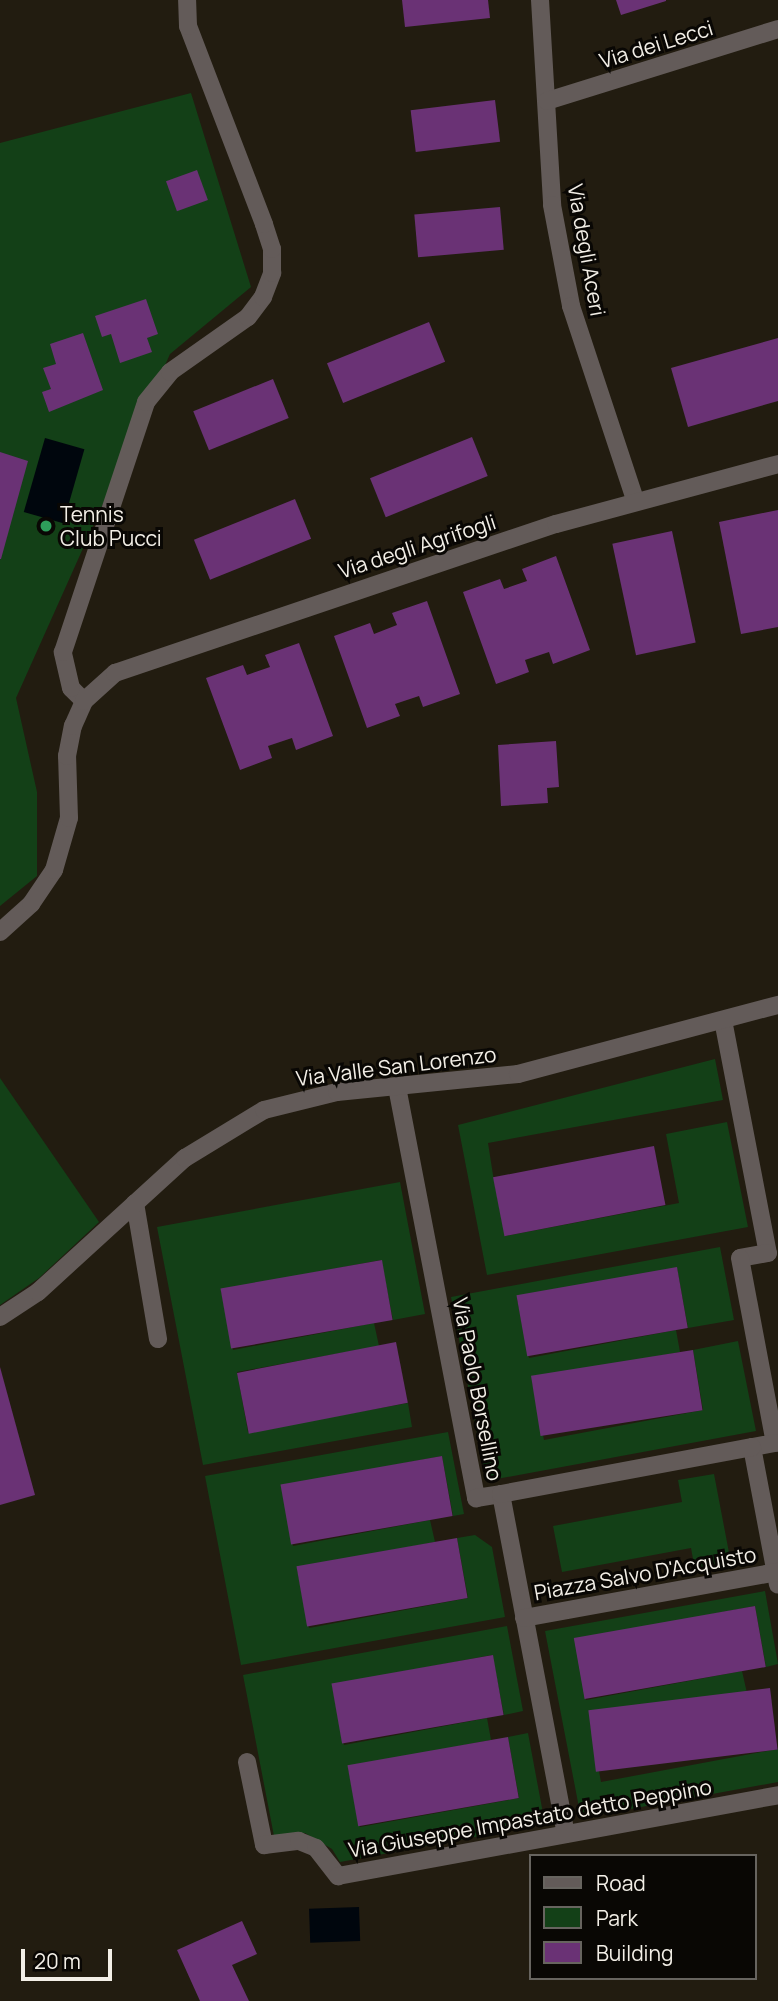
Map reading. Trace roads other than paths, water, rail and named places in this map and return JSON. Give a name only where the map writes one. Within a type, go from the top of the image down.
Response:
[{"type":"street","points":[[0,932],[41,892],[60,855],[69,818],[69,741],[84,701],[71,688],[63,652],[146,402],[170,372],[248,317],[264,297],[272,273],[272,248],[188,26],[187,0]]},
{"type":"street","name":"Via degli Aceri","points":[[540,0],[552,205],[571,306],[635,499]]},
{"type":"street","name":"Via dei Lecci","points":[[547,101],[778,29]]},
{"type":"street","name":"Via degli Agrifogli","points":[[84,701],[105,680],[134,664],[635,499],[778,464]]},
{"type":"street","name":"Via Valle San Lorenzo","points":[[0,1317],[38,1292],[200,1147],[264,1110],[313,1096],[518,1074],[778,1005]]},
{"type":"street","points":[[500,1494],[775,1443],[740,1258],[768,1253],[723,1020]]},
{"type":"street","name":"Via Paolo Borsellino","points":[[397,1087],[476,1498],[500,1494],[566,1835]]},
{"type":"street","points":[[135,1203],[158,1339]]},
{"type":"street","points":[[752,1447],[777,1576]]},
{"type":"street","name":"Piazza Salvo D'Acquisto","points":[[524,1618],[777,1576]]},
{"type":"street","name":"Via Giuseppe Impastato detto Peppino","points":[[247,1762],[264,1845],[299,1841],[316,1848],[338,1876],[778,1795]]},
{"type":"place","name":"Tennis Club Pucci","points":[[46,526]]}]
